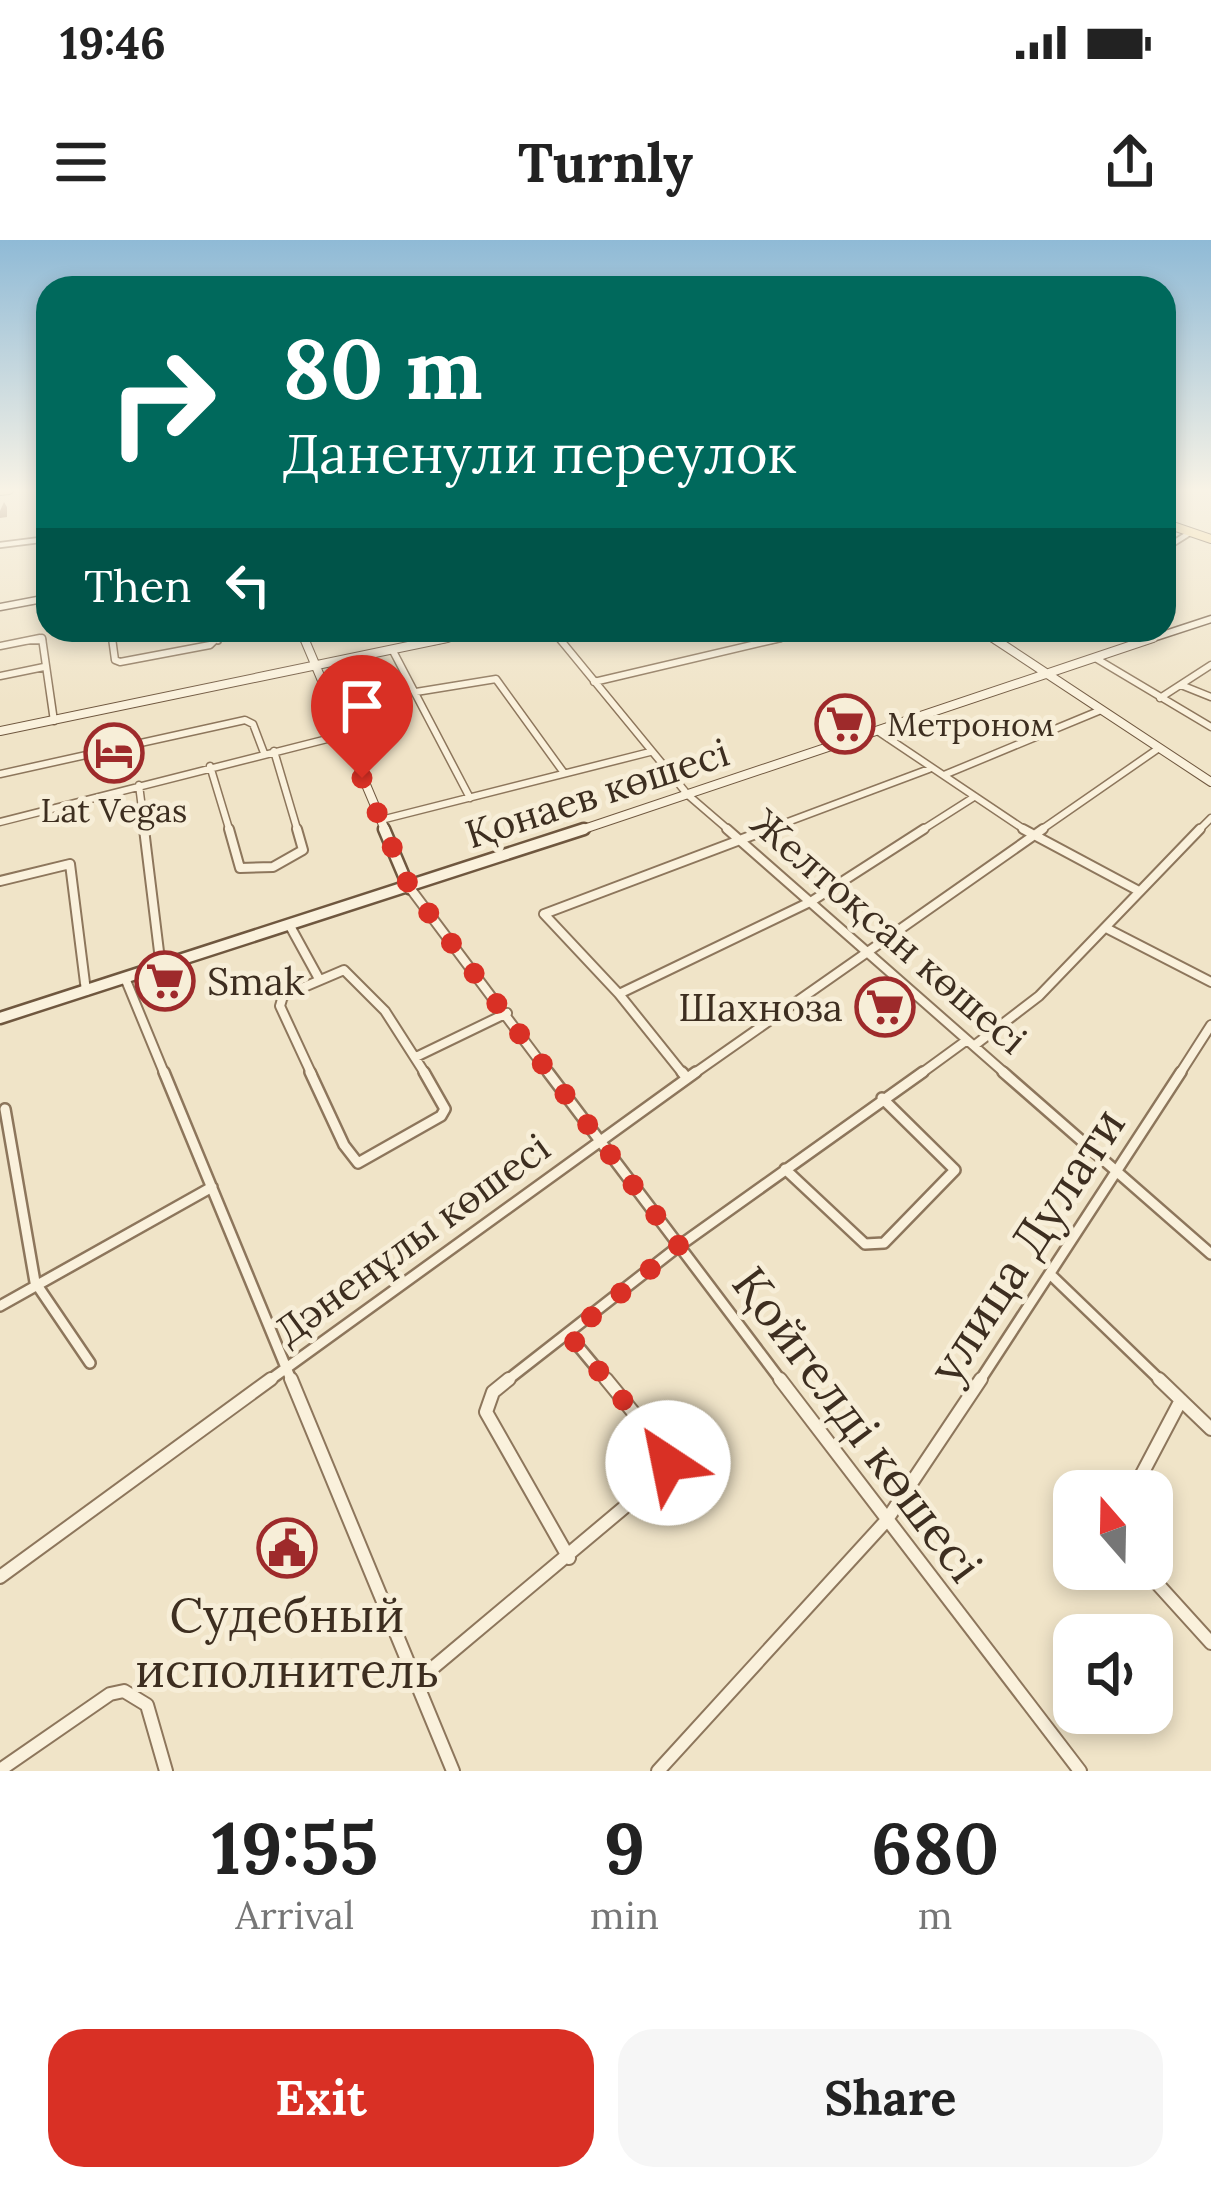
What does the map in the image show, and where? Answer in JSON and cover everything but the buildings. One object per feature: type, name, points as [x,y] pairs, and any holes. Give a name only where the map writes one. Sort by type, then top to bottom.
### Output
[{"type":"street","points":[[0,607],[36,600]]},
{"type":"street","name":"Қонаев көшесі","points":[[1176,631],[1211,619]]},
{"type":"street","points":[[0,646],[36,639]]},
{"type":"street","points":[[42,642],[54,721]]},
{"type":"street","points":[[113,642],[115,660],[120,662],[218,642]]},
{"type":"street","points":[[305,642],[410,888]]},
{"type":"street","points":[[0,731],[434,642]]},
{"type":"street","name":"Желтоқсан көшесі","points":[[562,642],[688,795],[1211,1254]]},
{"type":"street","points":[[594,682],[766,642]]},
{"type":"street","points":[[998,642],[1211,782]]},
{"type":"street","name":"Қонаев көшесі","points":[[0,1018],[410,888],[1144,642]]},
{"type":"street","points":[[393,651],[470,798]]},
{"type":"street","points":[[1097,658],[1211,727]]},
{"type":"street","points":[[1158,699],[1211,664]]},
{"type":"street","points":[[0,676],[44,667]]},
{"type":"street","points":[[416,692],[496,679],[564,773]]},
{"type":"street","points":[[1181,685],[1211,697]]},
{"type":"street","points":[[942,775],[1101,710]]},
{"type":"street","points":[[0,774],[245,720],[253,724],[264,753]]},
{"type":"street","points":[[879,732],[1034,836],[1137,890]]},
{"type":"street","points":[[0,822],[343,735]]},
{"type":"street","name":"Дәненұлы көшесі","points":[[0,1577],[597,1141],[1159,748]]},
{"type":"street","points":[[210,766],[236,862],[249,871],[273,867],[303,850],[274,751]]},
{"type":"street","points":[[380,820],[650,752]]},
{"type":"street","points":[[687,1078],[619,994],[544,914],[929,769]]},
{"type":"street","points":[[139,785],[161,968]]},
{"type":"street","points":[[619,994],[812,902],[974,797]]},
{"type":"street","points":[[569,1558],[486,1412],[493,1392],[679,1246],[883,1098],[1040,996],[1211,818]]},
{"type":"street","points":[[0,881],[70,864],[86,991]]},
{"type":"street","name":"Қойгелді көшесі","points":[[410,888],[1075,1768]]},
{"type":"street","points":[[290,926],[318,977]]},
{"type":"street","points":[[1106,928],[1211,982]]},
{"type":"street","points":[[350,971],[416,1057],[444,1112],[358,1163],[344,1145],[280,1006],[283,996],[318,977],[350,971]]},
{"type":"street","points":[[125,978],[453,1771]]},
{"type":"street","points":[[416,1057],[507,1013]]},
{"type":"street","name":"улица Дулати","points":[[658,1771],[886,1521],[1052,1275],[1211,1025]]},
{"type":"street","points":[[785,1169],[865,1244],[884,1243],[954,1176],[955,1169],[883,1098]]},
{"type":"street","points":[[5,1109],[35,1282],[90,1363]]},
{"type":"street","points":[[0,1175],[14,1171]]},
{"type":"street","points":[[0,1306],[35,1282],[212,1187]]},
{"type":"street","points":[[1052,1275],[1211,1429]]},
{"type":"street","points":[[416,1682],[664,1474],[665,1451],[569,1335]]},
{"type":"street","points":[[1143,1470],[1181,1400]]},
{"type":"street","points":[[1163,1590],[1211,1643]]},
{"type":"street","points":[[0,1770],[110,1694],[124,1691],[147,1705],[166,1771]]},
{"type":"place","name":"Метроном","points":[[845,724]]},
{"type":"place","name":"Lat Vegas","points":[[114,753]]},
{"type":"place","name":"Smak","points":[[165,981]]},
{"type":"place","name":"Шахноза","points":[[885,1007]]},
{"type":"place","name":"Судебный исполнитель","points":[[287,1548]]},
{"type":"route","points":[[362,778],[410,888],[679,1246],[569,1335],[665,1451],[668,1463]]}]
